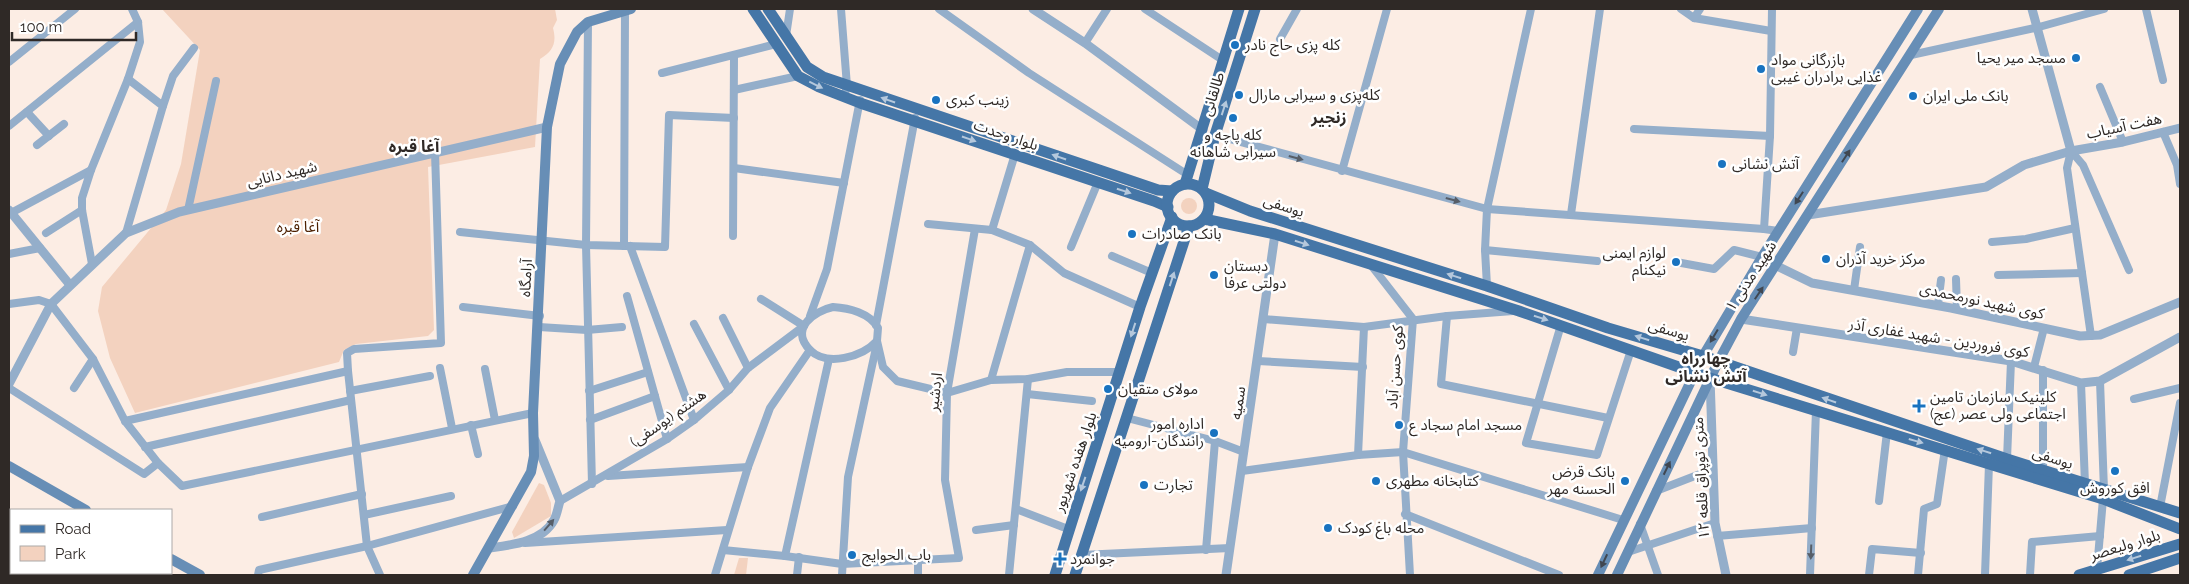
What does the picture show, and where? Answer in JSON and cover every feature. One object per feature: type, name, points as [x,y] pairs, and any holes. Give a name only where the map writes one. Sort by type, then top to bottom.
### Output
[{"type":"main road","name":"بلوار وحدت","points":[[753,9],[806,67],[846,91]]},
{"type":"main road","name":"بلوار وحدت","points":[[768,9],[798,76],[1017,149],[1158,190],[1172,191]]},
{"type":"main road","name":"طالقانی","points":[[1186,180],[1239,9]]},
{"type":"main road","name":"طالقانی","points":[[1204,191],[1215,135],[1255,9]]},
{"type":"main road","name":"شهید مدنی ۱","points":[[1598,575],[1702,356],[1778,231],[1918,9]]},
{"type":"main road","name":"شهید مدنی ۱","points":[[1617,575],[1655,491],[1741,319],[1777,266],[1939,9]]},
{"type":"main road","points":[[588,22],[628,10]]},
{"type":"main road","name":"آرامگاه","points":[[473,575],[490,548],[531,472],[535,439],[533,413],[543,241],[547,126],[560,64],[577,32],[588,22]]},
{"type":"main road","name":"بلوار وحدت","points":[[1017,149],[1098,182],[1154,200],[1170,212]]},
{"type":"main road","points":[[1186,180],[1204,191],[1209,209],[1204,219],[1190,226],[1183,225],[1170,212],[1172,191],[1186,180]]},
{"type":"main road","name":"یوسفی","points":[[1204,191],[1250,211],[1487,286],[1608,328],[1702,356],[1989,464],[2103,495],[2180,513]]},
{"type":"main road","points":[[1247,226],[1250,211]]},
{"type":"main road","name":"بلوار هفده شهریور","points":[[1055,575],[1068,529],[1152,274],[1170,212]]},
{"type":"main road","name":"یوسفی","points":[[1204,219],[1247,226],[1275,234],[1519,311],[1710,378],[1816,410],[1889,426],[2007,459],[2084,484],[2103,495],[2180,529]]},
{"type":"main road","points":[[1075,575],[1190,226]]},
{"type":"main road","points":[[1778,231],[1793,240]]},
{"type":"main road","points":[[1762,257],[1777,266]]},
{"type":"main road","points":[[1604,340],[1608,328]]},
{"type":"main road","points":[[1119,377],[1136,388]]},
{"type":"main road","points":[[9,466],[84,509]]},
{"type":"main road","points":[[1612,544],[1628,552]]},
{"type":"main road","name":"بلوار ولیعصر","points":[[2079,575],[2180,544]]},
{"type":"main road","name":"بلوار ولیعصر","points":[[2129,575],[2151,572],[2180,558]]},
{"type":"main road","points":[[173,562],[200,575]]},
{"type":"street","points":[[9,62],[75,9]]},
{"type":"street","points":[[92,264],[82,210],[82,198],[91,170],[128,79],[140,42],[138,22],[132,9]]},
{"type":"street","points":[[662,73],[734,56],[781,40],[790,9]]},
{"type":"street","points":[[841,9],[846,91]]},
{"type":"street","points":[[939,9],[1186,180]]},
{"type":"street","points":[[1033,9],[1042,12],[1202,130]]},
{"type":"street","points":[[1085,44],[1107,9]]},
{"type":"street","points":[[1145,9],[1224,61]]},
{"type":"street","points":[[1280,39],[1298,9]]},
{"type":"street","points":[[1342,170],[1387,9]]},
{"type":"street","points":[[1487,286],[1485,250],[1487,209],[1531,9]]},
{"type":"street","points":[[1571,214],[1600,9]]},
{"type":"street","points":[[1681,9],[1694,18],[1771,31]]},
{"type":"street","points":[[1694,18],[1700,9]]},
{"type":"street","points":[[1764,229],[1770,136],[1772,9]]},
{"type":"street","name":"هفت آسیاب","points":[[2032,9],[2071,151],[2123,142],[2180,128]]},
{"type":"street","points":[[1911,55],[2038,28],[2104,9]]},
{"type":"street","points":[[2146,9],[2163,80]]},
{"type":"street","points":[[628,10],[627,246],[694,420]]},
{"type":"street","points":[[9,126],[138,22]]},
{"type":"street","points":[[588,22],[586,245],[592,484]]},
{"type":"street","points":[[126,233],[173,76],[194,48]]},
{"type":"street","points":[[733,236],[734,56]]},
{"type":"street","points":[[734,90],[798,76]]},
{"type":"street","points":[[128,79],[163,106]]},
{"type":"street","points":[[188,210],[216,81]]},
{"type":"street","points":[[2100,87],[2123,142]]},
{"type":"street","points":[[861,97],[825,277],[810,316],[804,326],[804,337],[810,350],[829,359],[854,355],[872,346],[877,341]]},
{"type":"street","points":[[27,112],[49,136]]},
{"type":"street","points":[[460,232],[586,245],[665,247],[669,115],[734,118]]},
{"type":"street","points":[[842,575],[848,477],[879,334],[876,325],[917,115]]},
{"type":"street","points":[[38,145],[64,124]]},
{"type":"street","name":"شهید دانایی","points":[[9,386],[50,304],[126,233],[188,210],[547,126]]},
{"type":"street","points":[[1634,129],[1770,136]]},
{"type":"street","points":[[2163,132],[2177,165],[2180,184]]},
{"type":"street","points":[[1215,135],[1487,209],[1778,231]]},
{"type":"street","points":[[992,230],[1017,149]]},
{"type":"street","points":[[1808,215],[1986,187],[2024,165],[2071,151]]},
{"type":"street","points":[[2071,151],[2067,168],[2091,336]]},
{"type":"street","points":[[2071,151],[2083,165],[2129,270]]},
{"type":"street","points":[[380,575],[367,546],[347,353],[354,349],[441,343],[435,152]]},
{"type":"street","points":[[734,168],[844,183]]},
{"type":"street","points":[[70,285],[10,211],[91,170]]},
{"type":"street","points":[[1071,247],[1098,182]]},
{"type":"street","points":[[46,234],[82,210]]},
{"type":"street","points":[[928,224],[992,230],[1030,245],[1064,273],[1140,307]]},
{"type":"street","points":[[1992,242],[2026,239],[2075,228]]},
{"type":"street","name":"اردشیر","points":[[918,560],[959,558],[944,480],[947,393],[975,229]]},
{"type":"street","name":"سمیه","points":[[1226,575],[1275,234]]},
{"type":"street","points":[[991,380],[1030,245]]},
{"type":"street","points":[[1854,290],[1860,247]]},
{"type":"street","points":[[9,254],[40,248]]},
{"type":"street","points":[[1485,250],[1596,261]]},
{"type":"street","points":[[1676,262],[1714,270],[1734,250],[1762,257]]},
{"type":"street","points":[[1112,256],[1152,274]]},
{"type":"street","name":"کوی حسن آباد","points":[[1371,265],[1413,319],[1403,452],[1405,514],[1410,575]]},
{"type":"street","name":"کوی شهید نورمحمدی","points":[[1777,266],[1812,283],[1938,305],[2091,336],[2100,335],[2180,302]]},
{"type":"street","points":[[1998,275],[2082,273]]},
{"type":"street","points":[[1956,279],[1957,309]]},
{"type":"street","points":[[1938,305],[1941,280]]},
{"type":"street","points":[[626,296],[667,439]]},
{"type":"street","points":[[761,299],[804,326]]},
{"type":"street","points":[[9,304],[39,300],[50,304],[93,358],[125,421],[158,463],[182,486],[452,428],[533,413]]},
{"type":"street","points":[[463,307],[587,330],[622,327]]},
{"type":"street","points":[[810,316],[820,310],[844,308],[858,312],[876,325]]},
{"type":"street","points":[[1264,319],[1364,327],[1413,319],[1519,311]]},
{"type":"street","points":[[1446,316],[1441,384],[1608,418]]},
{"type":"street","points":[[723,318],[748,368]]},
{"type":"street","name":"کوی فروردین - شهید غفاری آذر","points":[[1741,319],[2011,361],[2081,383],[2100,381],[2180,337]]},
{"type":"street","points":[[694,324],[729,390]]},
{"type":"street","points":[[1561,325],[1536,403],[1526,443],[1597,455],[1631,350]]},
{"type":"street","name":"هشتم (یوسفی)","points":[[560,501],[606,476],[667,439],[694,420],[729,390],[748,368],[804,326]]},
{"type":"street","points":[[1358,455],[1364,327]]},
{"type":"street","points":[[1793,352],[1797,328]]},
{"type":"street","points":[[2043,471],[2038,368],[2044,328]]},
{"type":"street","points":[[877,341],[883,367],[897,381],[947,393],[991,380],[1028,379],[1067,372],[1119,377]]},
{"type":"street","points":[[715,575],[727,530],[770,408],[810,350]]},
{"type":"street","points":[[74,388],[93,358]]},
{"type":"street","points":[[785,556],[829,359]]},
{"type":"street","points":[[1258,360],[1363,368]]},
{"type":"street","points":[[2007,459],[2011,361]]},
{"type":"street","points":[[440,368],[452,428]]},
{"type":"street","points":[[485,369],[496,420]]},
{"type":"street","points":[[125,421],[348,371]]},
{"type":"street","points":[[589,391],[648,372]]},
{"type":"street","points":[[350,391],[430,376]]},
{"type":"street","name":"۱۲ متری توپراق قلعه","points":[[1710,378],[1712,469],[1717,536],[1726,575]]},
{"type":"street","points":[[1009,575],[1028,379]]},
{"type":"street","points":[[2097,569],[2103,495],[2100,381]]},
{"type":"street","points":[[2081,383],[2084,484]]},
{"type":"street","points":[[9,386],[144,474],[158,463]]},
{"type":"street","points":[[2134,399],[2180,388]]},
{"type":"street","points":[[1027,394],[1092,401]]},
{"type":"street","points":[[590,420],[655,396]]},
{"type":"street","points":[[145,447],[351,400]]},
{"type":"street","points":[[2160,507],[2180,403]]},
{"type":"street","points":[[1810,575],[1816,410]]},
{"type":"street","points":[[1127,418],[1215,441],[1244,452]]},
{"type":"street","points":[[471,425],[478,454]]},
{"type":"street","points":[[1879,501],[1889,426]]},
{"type":"street","points":[[523,543],[544,531],[554,521],[560,501],[535,439]]},
{"type":"street","points":[[1206,550],[1215,441]]},
{"type":"street","points":[[1918,575],[1924,509],[1937,504],[1945,449]]},
{"type":"street","points":[[1242,471],[1358,455],[1403,452],[1623,520]]},
{"type":"street","points":[[1985,575],[1989,464]]},
{"type":"street","points":[[606,476],[748,467]]},
{"type":"street","points":[[1655,491],[1712,469]]},
{"type":"street","points":[[262,518],[362,494]]},
{"type":"street","points":[[364,515],[451,496]]},
{"type":"street","points":[[259,572],[367,546],[513,506]]},
{"type":"street","points":[[1016,509],[1068,529]]},
{"type":"street","points":[[1405,514],[1559,575]]},
{"type":"street","points":[[1628,552],[1716,523]]},
{"type":"street","points":[[1640,524],[1658,575]]},
{"type":"street","points":[[976,530],[1014,525]]},
{"type":"street","points":[[1717,536],[1812,528]]},
{"type":"street","points":[[490,548],[523,543],[727,530]]},
{"type":"street","points":[[2030,575],[2032,542],[2100,536]]},
{"type":"street","points":[[1081,555],[1230,548]]},
{"type":"street","points":[[723,550],[842,564],[918,560],[918,575]]},
{"type":"street","points":[[1869,575],[1872,550],[1920,553]]},
{"type":"street","points":[[797,575],[798,558]]},
{"type":"green space","name":"آغا قبره","points":[[162,9],[555,9],[557,20],[553,28],[553,46],[540,59],[535,147],[428,167],[434,330],[428,336],[356,344],[344,350],[339,362],[135,413],[110,358],[98,311],[102,287],[166,210],[181,164],[200,50]]},
{"type":"green space","points":[[1189,198],[1195,200],[1197,206],[1195,212],[1189,214],[1183,212],[1181,206],[1183,200]]},
{"type":"green space","points":[[539,483],[544,485],[551,503],[551,516],[514,538],[512,532]]},
{"type":"green space","points":[[739,558],[748,558],[746,575],[734,575]]},
{"type":"place","name":"کله پزى حاج نادر","points":[[1235,45]]},
{"type":"place","name":"مسجد میر یحیا","points":[[2076,58]]},
{"type":"place","name":"بازرگانی مواد غذایی برادران غیبی","points":[[1761,69]]},
{"type":"place","name":"کله‌پزی و سیرابی مارال","points":[[1239,95]]},
{"type":"place","name":"بانک ملی ایران","points":[[1913,96]]},
{"type":"place","name":"زینب کبری","points":[[936,100]]},
{"type":"place","name":"کله پاچه و سیرابی شاهانه","points":[[1233,118]]},
{"type":"place","name":"آتش نشانی","points":[[1722,164]]},
{"type":"place","name":"بانک صادرات","points":[[1132,234]]},
{"type":"place","name":"مرکز خرید آذران","points":[[1826,259]]},
{"type":"place","name":"لوازم ایمنی نیکنام","points":[[1676,262]]},
{"type":"place","name":"دبستان دولتی عرفا","points":[[1214,275]]},
{"type":"place","name":"مولای متقیان","points":[[1108,389]]},
{"type":"place","name":"کلینیک سازمان تامین اجتماعی ولی عصر (عج)","points":[[1919,406]]},
{"type":"place","name":"مسجد امام سجاد ع","points":[[1399,425]]},
{"type":"place","name":"اداره امور رانندگان-ارومیه","points":[[1214,433]]},
{"type":"place","name":"افق کوروش","points":[[2115,471]]},
{"type":"place","name":"کتابخانه مطهری","points":[[1376,481]]},
{"type":"place","name":"بانک قرض الحسنه مهر","points":[[1625,481]]},
{"type":"place","name":"تجارت","points":[[1144,485]]},
{"type":"place","name":"محله باغ کودک","points":[[1328,528]]},
{"type":"place","name":"باب الحوایج","points":[[852,555]]},
{"type":"place","name":"جوانمرد","points":[[1060,559]]},
{"type":"district","name":"زنجیر","points":[[1329,117]]},
{"type":"district","name":"آغا قبره","points":[[414,146]]},
{"type":"district","name":"چهارراه آتش نشانی","points":[[1706,367]]}]
